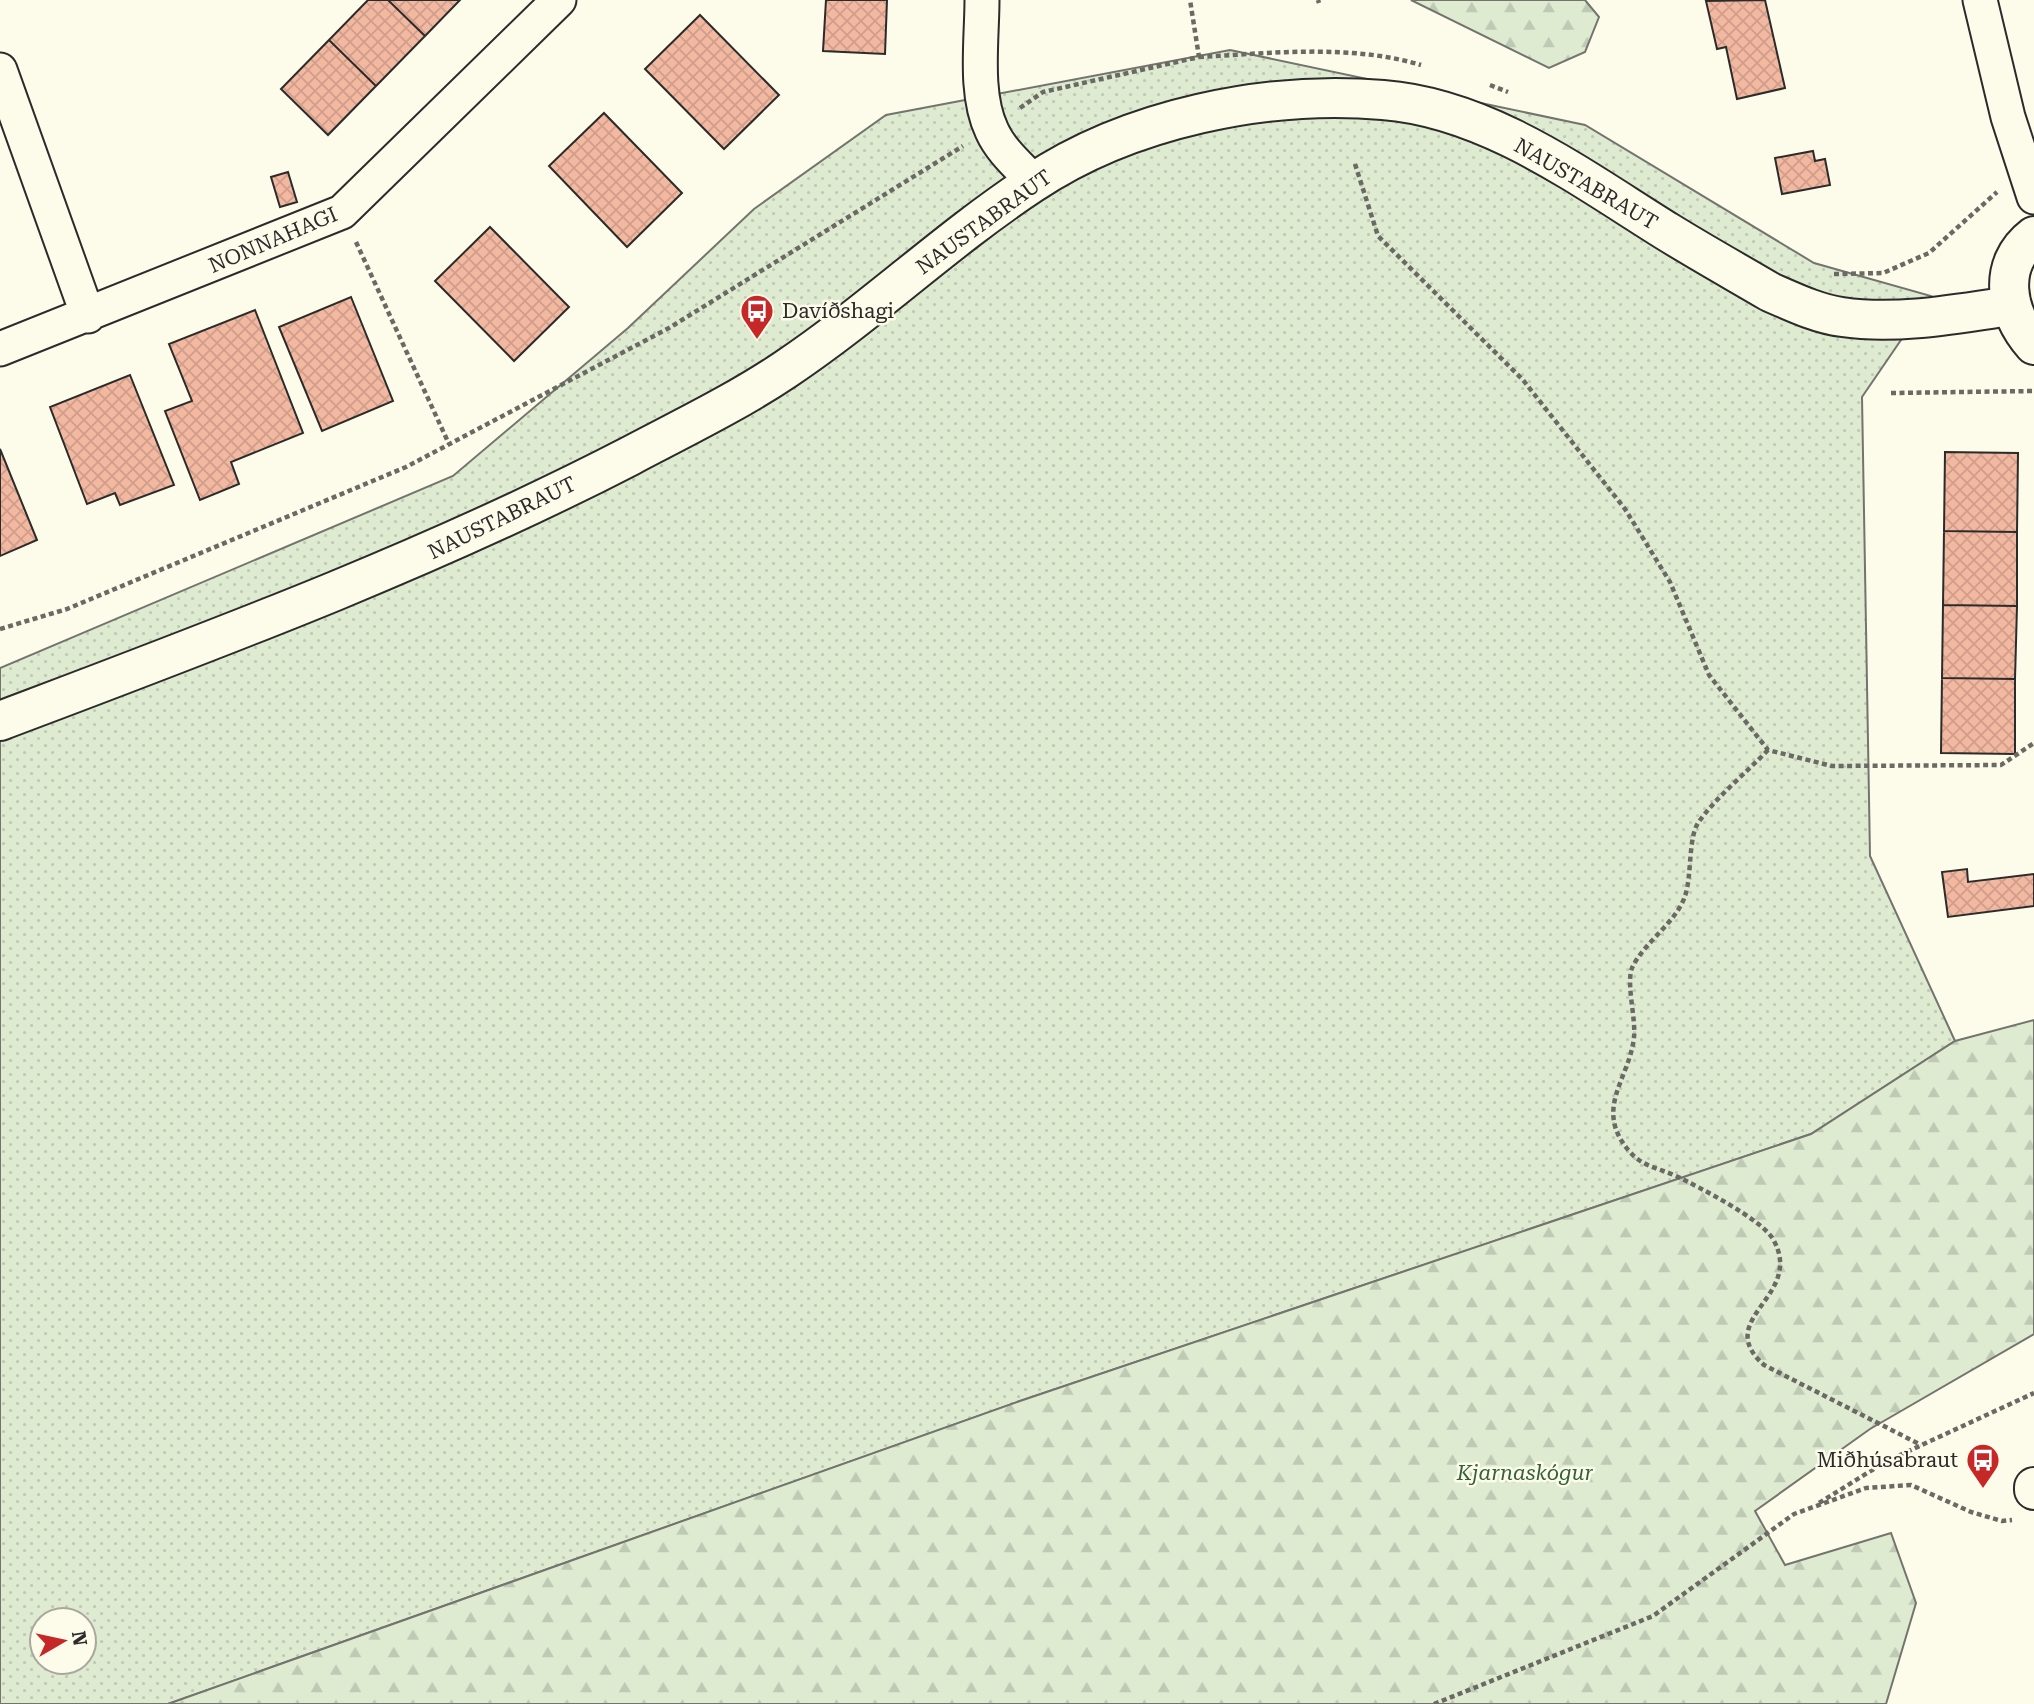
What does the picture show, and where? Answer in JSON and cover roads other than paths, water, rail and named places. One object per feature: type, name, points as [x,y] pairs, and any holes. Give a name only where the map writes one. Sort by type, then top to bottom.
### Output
[{"type":"street","name":"NONNAHAGI","points":[[0,349],[342,212],[559,0]]},
{"type":"street","points":[[982,0],[982,90],[991,129],[1002,148],[1034,182]]},
{"type":"street","points":[[1980,0],[2030,186]]},
{"type":"street","points":[[0,70],[88,316]]},
{"type":"street","name":"NAUSTABRAUT","points":[[0,721],[339,592],[441,548],[648,446],[788,368],[1034,182],[1122,139],[1195,114],[1256,104],[1316,99],[1382,100],[1423,106],[1537,152],[1759,286],[1802,305],[1841,317],[1881,319],[2010,306]]},
{"type":"street","points":[[2034,236],[2018,253],[2008,288],[2010,306],[2019,327],[2034,345]]},
{"type":"place","name":"Davíðshagi","points":[[757,341]]},
{"type":"place","name":"Miðhúsabraut","points":[[1983,1490]]},
{"type":"park label","name":"Kjarnaskógur","points":[[1525,1473]]}]
